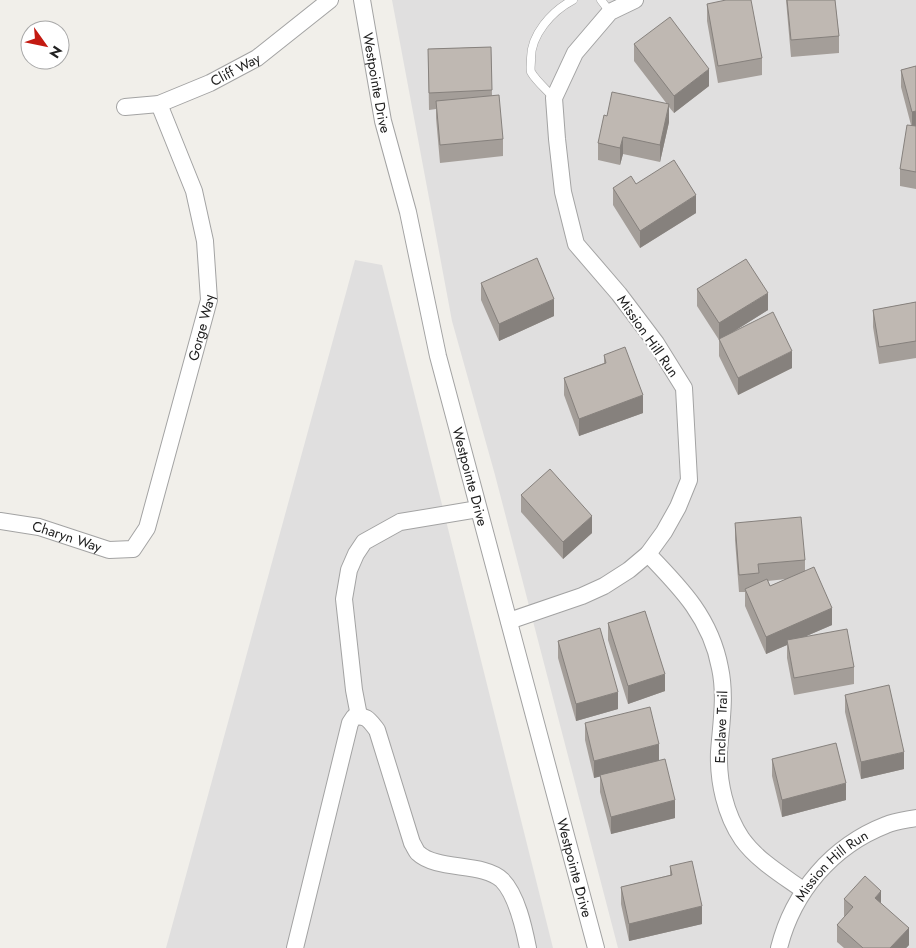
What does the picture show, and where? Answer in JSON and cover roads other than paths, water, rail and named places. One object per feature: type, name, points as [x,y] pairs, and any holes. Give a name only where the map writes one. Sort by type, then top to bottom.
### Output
[{"type":"street","name":"Cliff Way","points":[[125,107],[160,104],[210,83],[257,58],[330,0]]},
{"type":"street","name":"Westpointe Drive","points":[[362,0],[383,121],[408,212],[438,356],[596,948]]},
{"type":"street","points":[[554,98],[575,53],[606,6],[635,0]]},
{"type":"street","name":"Mission Hill Run","points":[[509,622],[569,602],[604,586],[629,570],[648,554],[664,532],[678,507],[689,480],[684,388],[656,343],[620,294],[576,244],[563,192],[554,98]]},
{"type":"street","name":"Gorge Way","points":[[133,549],[146,528],[209,300],[205,241],[194,191],[160,104]]},
{"type":"street","points":[[359,716],[354,690],[344,599],[350,570],[356,554],[364,542],[400,522],[478,509]]},
{"type":"street","name":"Charyn Way","points":[[0,521],[39,527],[109,550],[133,549]]},
{"type":"street","name":"Enclave Trail","points":[[648,554],[691,601],[704,621],[713,643],[720,668],[724,695],[719,753],[720,776],[724,799],[732,820],[743,840],[760,857],[803,890]]},
{"type":"street","points":[[295,948],[350,723],[354,717],[359,716],[368,718],[377,730],[412,843],[418,853],[438,862],[488,873],[501,879],[511,892],[528,948]]},
{"type":"street","name":"Mission Hill Run","points":[[779,948],[783,933],[803,890],[827,863],[856,840],[887,825],[916,818]]},
{"type":"lane","points":[[554,98],[531,71],[530,52],[539,31],[562,6],[573,0]]}]
